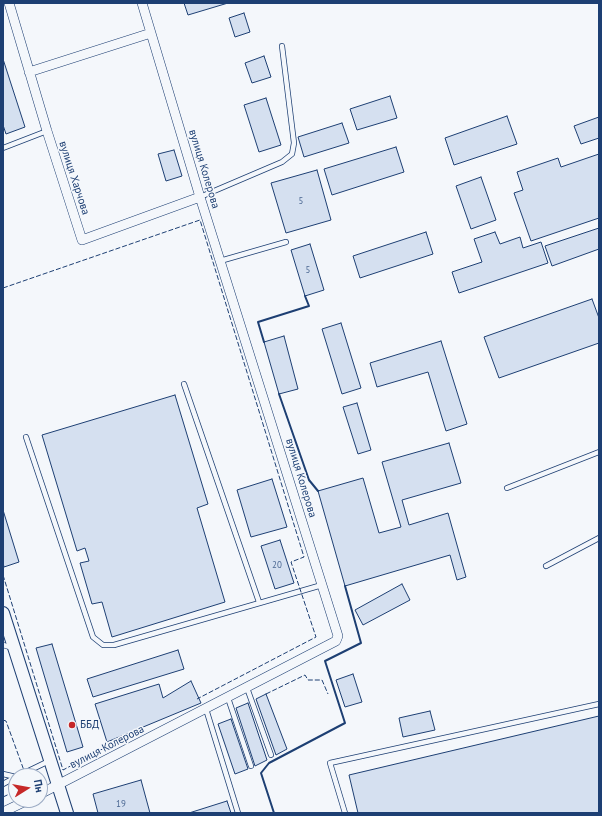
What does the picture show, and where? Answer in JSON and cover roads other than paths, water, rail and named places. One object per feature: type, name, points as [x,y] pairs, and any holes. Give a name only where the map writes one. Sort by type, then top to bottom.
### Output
[{"type":"street","name":"вулиця Харчова","points":[[9,3],[47,131],[82,240],[200,197]]},
{"type":"street","name":"вулиця Колерова","points":[[48,790],[336,641],[338,636],[220,262],[142,3]]},
{"type":"street","points":[[29,72],[151,33]]},
{"type":"street","points":[[3,613],[9,646],[51,760],[67,813]]},
{"type":"lane","points":[[200,197],[282,162],[292,154],[294,143],[282,46]]},
{"type":"lane","points":[[3,148],[47,131]]},
{"type":"lane","points":[[220,262],[286,242]]},
{"type":"lane","points":[[184,384],[258,602]]},
{"type":"lane","points":[[26,437],[93,637],[103,645],[114,645],[258,602],[322,585]]},
{"type":"lane","points":[[507,488],[599,452]]},
{"type":"lane","points":[[546,566],[599,538]]},
{"type":"lane","points":[[247,688],[271,755]]},
{"type":"lane","points":[[228,698],[251,766]]},
{"type":"lane","points":[[345,813],[330,763],[599,704]]},
{"type":"lane","points":[[206,709],[238,813]]},
{"type":"lane","points":[[35,768],[51,760]]},
{"type":"place","name":"ББД","points":[[72,725]]}]
